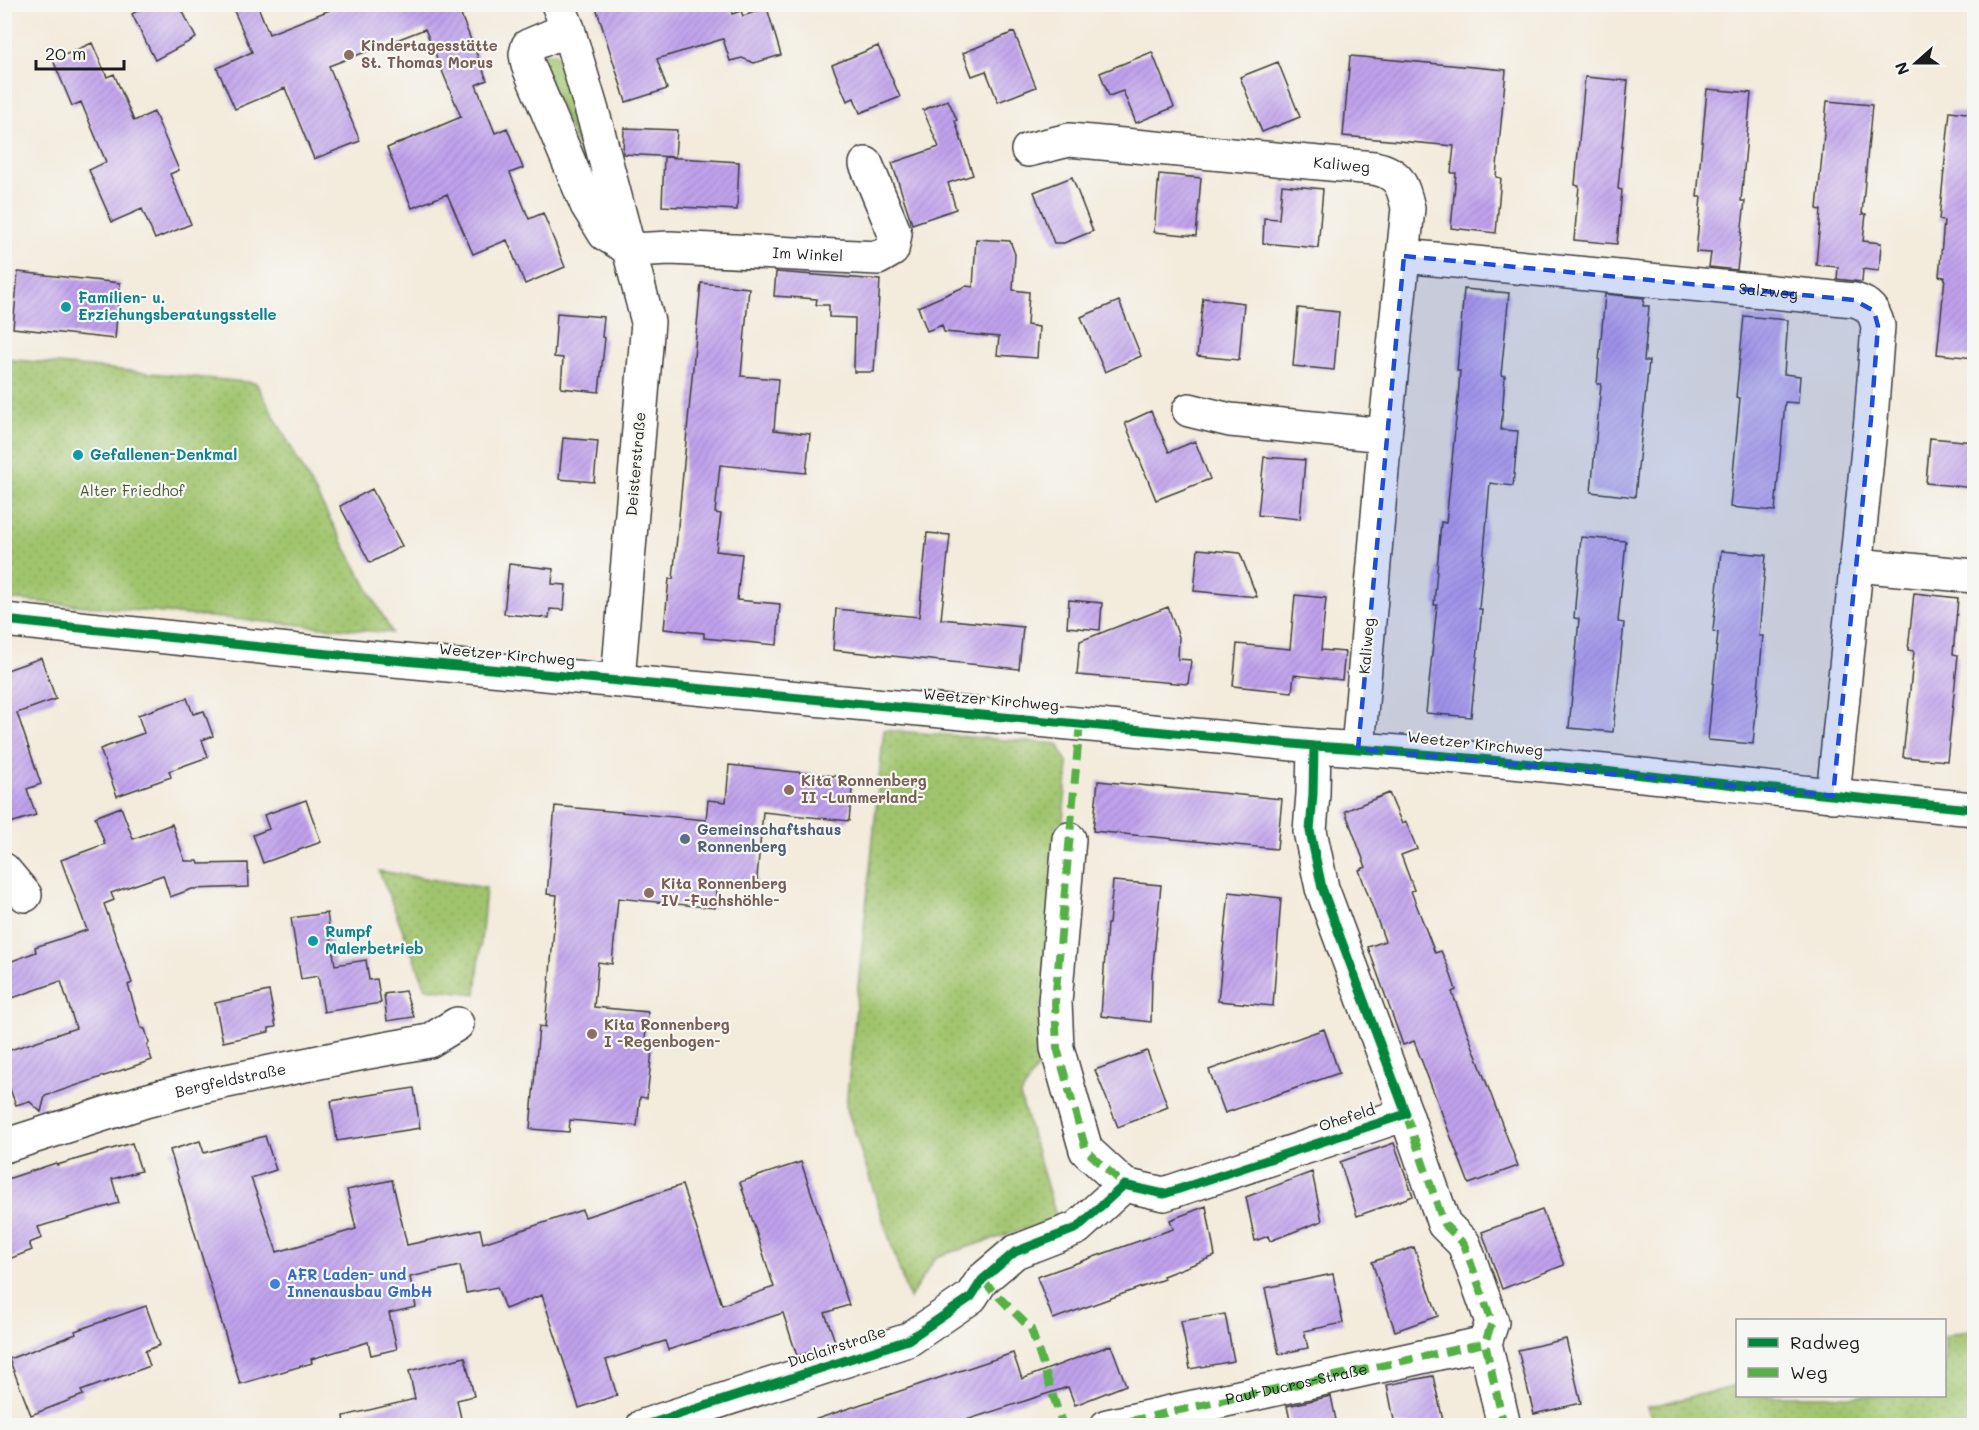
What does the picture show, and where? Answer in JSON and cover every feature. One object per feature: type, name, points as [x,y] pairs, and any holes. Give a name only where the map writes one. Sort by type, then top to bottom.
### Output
[{"type":"street","name":"Deisterstraße","points":[[618,680],[648,322],[631,250],[563,17],[528,46],[526,54],[528,65],[587,205],[605,234],[631,250]]},
{"type":"street","name":"Kaliweg","points":[[1028,150],[1069,140],[1387,171],[1403,187],[1408,208],[1385,435],[1358,749]]},
{"type":"street","name":"Im Winkel","points":[[631,250],[670,248],[878,258],[892,250],[895,234],[866,164]]},
{"type":"street","name":"Salzweg","points":[[1404,256],[1854,300],[1864,303],[1874,311],[1878,326],[1833,796]]},
{"type":"street","points":[[1189,410],[1230,420],[1385,435]]},
{"type":"street","points":[[1856,565],[1974,576]]},
{"type":"street","name":"Weetzer Kirchweg","points":[[4,620],[308,652],[1314,746],[1403,751],[1974,809]]},
{"type":"street","points":[[1314,746],[1310,831],[1322,888],[1406,1114],[1444,1224],[1464,1244],[1492,1322],[1485,1343],[1504,1425]]},
{"type":"street","name":"Ohefeld","points":[[1069,839],[1055,1002],[1057,1048],[1086,1150],[1124,1185],[1164,1194],[1406,1114]]},
{"type":"street","points":[[4,870],[25,895]]},
{"type":"street","name":"Bergfeldstraße","points":[[4,1146],[145,1101],[198,1087],[429,1041],[457,1024]]},
{"type":"street","name":"Duclairstraße","points":[[643,1425],[908,1340],[971,1298],[982,1280],[1015,1252],[1077,1228],[1124,1185]]},
{"type":"street","name":"Paul-Ducros-Straße","points":[[1107,1425],[1485,1343]]},
{"type":"highlighted area","points":[[1404,256],[1854,300],[1874,311],[1878,326],[1871,419],[1833,796],[1358,749]]},
{"type":"green space","points":[[547,53],[555,53],[560,60],[596,184],[594,188],[540,57]]},
{"type":"green space","name":"Alter Friedhof","points":[[5,359],[256,383],[392,633],[5,599]]},
{"type":"green space","points":[[884,730],[1058,744],[1068,765],[1041,1061],[1020,1096],[1057,1219],[936,1257],[909,1299],[846,1106]]},
{"type":"green space","points":[[379,871],[486,888],[476,994],[426,988]]},
{"type":"green space","points":[[1974,1329],[1974,1425],[1654,1425],[1647,1407],[1736,1386],[1736,1397],[1946,1397],[1946,1336]]},
{"type":"building","points":[[149,4],[179,4],[196,38],[155,60],[132,14]]},
{"type":"building","points":[[231,4],[257,4],[269,34],[345,4],[483,4],[484,6],[461,15],[487,80],[476,85],[495,133],[507,128],[523,168],[510,173],[529,219],[543,213],[565,267],[525,284],[507,240],[473,254],[447,194],[412,208],[387,148],[461,117],[425,29],[329,66],[360,141],[314,159],[285,88],[235,109],[217,68],[252,52]]},
{"type":"building","points":[[595,4],[730,4],[732,14],[741,11],[743,16],[767,8],[781,55],[754,63],[742,58],[730,61],[723,39],[657,59],[667,89],[626,102]]},
{"type":"building","points":[[1014,32],[1036,87],[998,102],[986,71],[972,76],[963,53]]},
{"type":"building","points":[[92,43],[107,77],[114,74],[134,121],[154,112],[179,170],[170,174],[191,224],[155,239],[142,209],[112,222],[89,170],[106,162],[81,102],[72,106],[53,60]]},
{"type":"building","points":[[878,46],[900,97],[860,113],[854,98],[847,101],[832,65]]},
{"type":"building","points":[[1152,52],[1174,107],[1136,123],[1123,91],[1109,96],[1100,73]]},
{"type":"building","points":[[1350,56],[1506,70],[1496,177],[1501,178],[1496,233],[1451,228],[1456,173],[1451,173],[1454,146],[1343,136]]},
{"type":"building","points":[[1278,62],[1300,117],[1262,132],[1240,77]]},
{"type":"building","points":[[1585,77],[1628,81],[1618,189],[1622,190],[1617,244],[1574,240],[1579,186],[1575,185]]},
{"type":"building","points":[[1707,89],[1751,93],[1741,201],[1745,201],[1737,270],[1709,267],[1711,253],[1696,252],[1701,197],[1697,197]]},
{"type":"building","points":[[948,100],[957,120],[955,121],[973,175],[948,183],[956,209],[912,224],[892,163],[939,147],[923,110]]},
{"type":"building","points":[[1827,101],[1872,105],[1862,214],[1866,214],[1863,241],[1881,243],[1879,271],[1863,269],[1862,282],[1837,279],[1838,267],[1816,265],[1821,210],[1817,209]]},
{"type":"building","points":[[1950,111],[1974,114],[1974,358],[1937,354],[1945,277],[1939,276],[1944,221],[1939,220]]},
{"type":"building","points":[[624,128],[677,130],[675,157],[623,154]]},
{"type":"building","points":[[664,157],[739,162],[737,210],[662,206]]},
{"type":"building","points":[[1159,174],[1201,178],[1196,236],[1154,232]]},
{"type":"building","points":[[1072,177],[1093,231],[1064,243],[1054,243],[1034,192]]},
{"type":"building","points":[[1282,185],[1323,189],[1318,248],[1263,243],[1264,218],[1279,219]]},
{"type":"building","points":[[976,239],[1010,241],[1015,254],[1013,290],[1029,292],[1027,325],[1039,327],[1037,358],[997,355],[999,337],[944,332],[942,325],[927,331],[918,307],[966,286],[973,287]]},
{"type":"building","name":"Familien- u. Erziehungsberatungsstelle","points":[[18,272],[120,283],[115,339],[13,328]]},
{"type":"building","points":[[776,272],[880,280],[874,372],[854,372],[855,318],[829,317],[829,305],[816,305],[817,299],[774,296]]},
{"type":"building","points":[[701,283],[749,288],[741,376],[778,379],[774,430],[810,434],[806,473],[720,465],[715,513],[721,514],[716,551],[742,554],[737,600],[780,604],[777,645],[704,638],[704,633],[664,629],[669,579],[673,579]]},
{"type":"building","points":[[1464,289],[1509,293],[1501,375],[1505,376],[1501,430],[1518,431],[1513,486],[1490,483],[1479,609],[1482,609],[1471,717],[1426,713],[1437,605],[1434,605],[1441,522],[1446,523],[1458,398],[1460,371],[1457,371]]},
{"type":"building","points":[[1605,294],[1644,298],[1643,306],[1649,306],[1644,361],[1649,361],[1635,497],[1591,492],[1601,384],[1597,384]]},
{"type":"building","points":[[1203,298],[1244,303],[1239,360],[1197,356]]},
{"type":"building","points":[[1119,301],[1141,356],[1105,372],[1081,317]]},
{"type":"building","points":[[1298,308],[1339,312],[1334,370],[1293,366]]},
{"type":"building","points":[[557,313],[604,317],[602,337],[605,338],[599,392],[561,388],[563,358],[554,357]]},
{"type":"building","points":[[1744,316],[1788,320],[1784,374],[1800,376],[1798,403],[1785,402],[1775,511],[1730,507],[1740,398],[1736,397]]},
{"type":"building","points":[[1151,411],[1169,452],[1195,441],[1210,479],[1156,500],[1125,423]]},
{"type":"building","points":[[563,438],[598,441],[594,482],[559,479]]},
{"type":"building","points":[[1930,438],[1974,442],[1974,488],[1926,483]]},
{"type":"building","points":[[1264,457],[1305,460],[1300,519],[1258,515]]},
{"type":"building","points":[[372,489],[402,546],[370,563],[340,506]]},
{"type":"building","points":[[927,533],[950,535],[941,619],[1023,627],[1019,669],[833,650],[836,609],[919,617]]},
{"type":"building","points":[[1581,537],[1626,541],[1618,622],[1624,623],[1613,732],[1569,728],[1579,619],[1574,618]]},
{"type":"building","points":[[1198,549],[1240,553],[1257,597],[1194,591]]},
{"type":"building","points":[[1721,551],[1766,555],[1759,636],[1763,636],[1753,744],[1708,740],[1718,632],[1713,631]]},
{"type":"building","points":[[509,564],[553,569],[552,584],[566,585],[564,610],[550,609],[549,618],[504,614]]},
{"type":"building","points":[[1914,593],[1958,598],[1953,654],[1958,655],[1947,761],[1903,757],[1914,651],[1908,650]]},
{"type":"building","points":[[1295,595],[1326,598],[1321,650],[1345,652],[1342,680],[1294,675],[1292,692],[1233,686],[1237,644],[1290,649]]},
{"type":"building","points":[[1069,600],[1102,603],[1100,630],[1067,627]]},
{"type":"building","points":[[1168,607],[1179,637],[1178,659],[1191,660],[1188,684],[1077,675],[1080,641]]},
{"type":"building","points":[[41,658],[56,699],[17,713],[41,784],[27,789],[36,815],[4,825],[4,671]]},
{"type":"building","points":[[187,698],[193,714],[204,711],[213,736],[202,740],[208,757],[169,771],[171,777],[117,796],[100,749],[144,733],[138,715]]},
{"type":"building","points":[[729,765],[853,778],[849,821],[763,812],[756,888],[717,884],[715,908],[618,898],[612,964],[598,962],[594,1007],[648,1012],[645,1040],[653,1041],[647,1098],[640,1097],[637,1126],[570,1120],[569,1132],[530,1129],[539,1026],[545,1027],[557,895],[547,894],[555,806],[706,820],[708,800],[726,802]]},
{"type":"building","points":[[1098,781],[1282,799],[1277,849],[1093,831]]},
{"type":"building","points":[[1389,793],[1402,824],[1406,822],[1417,849],[1401,855],[1414,890],[1411,891],[1435,953],[1441,951],[1449,969],[1456,990],[1452,992],[1518,1166],[1469,1184],[1414,1041],[1403,1045],[1368,947],[1385,941],[1359,870],[1366,867],[1345,811]]},
{"type":"building","points":[[306,800],[321,842],[263,863],[253,835],[269,829],[264,815]]},
{"type":"building","points":[[121,807],[133,839],[172,824],[185,861],[198,861],[199,864],[248,863],[249,887],[192,889],[170,897],[163,875],[111,893],[114,900],[104,904],[132,983],[128,985],[141,1028],[145,1029],[152,1060],[45,1096],[41,1112],[29,1101],[16,1105],[4,1073],[4,1052],[76,1028],[61,981],[4,1001],[4,964],[36,952],[35,947],[87,930],[61,860],[105,844],[95,817]]},
{"type":"building","points":[[1113,881],[1161,885],[1152,975],[1151,1022],[1101,1016],[1107,924],[1109,924]]},
{"type":"building","points":[[1229,892],[1281,898],[1273,1006],[1218,1001]]},
{"type":"building","points":[[327,913],[335,965],[366,960],[369,980],[377,979],[381,1003],[324,1012],[318,976],[301,979],[291,918]]},
{"type":"building","points":[[269,991],[276,1027],[269,1028],[269,1032],[223,1042],[215,1003]]},
{"type":"building","points":[[405,991],[414,1017],[387,1021],[384,994]]},
{"type":"building","points":[[1324,1029],[1339,1073],[1225,1113],[1209,1070]]},
{"type":"building","points":[[1147,1051],[1168,1107],[1118,1127],[1095,1070]]},
{"type":"building","points":[[414,1088],[420,1128],[337,1141],[331,1101]]},
{"type":"building","points":[[265,1136],[276,1170],[251,1178],[277,1252],[356,1229],[347,1190],[392,1180],[407,1245],[480,1229],[483,1243],[582,1210],[585,1217],[682,1185],[722,1305],[774,1287],[740,1182],[801,1162],[849,1305],[825,1313],[836,1344],[797,1356],[783,1313],[668,1350],[665,1341],[606,1360],[617,1395],[579,1408],[542,1295],[505,1309],[497,1287],[466,1293],[460,1266],[410,1277],[416,1307],[389,1313],[397,1349],[371,1355],[368,1342],[311,1359],[312,1363],[240,1384],[170,1150],[200,1141],[204,1153]]},
{"type":"building","points":[[132,1143],[141,1171],[112,1179],[119,1203],[38,1227],[42,1238],[29,1243],[32,1250],[4,1261],[4,1180],[56,1163],[57,1165]]},
{"type":"building","points":[[1394,1143],[1413,1196],[1357,1216],[1340,1162]]},
{"type":"building","points":[[1312,1172],[1322,1221],[1270,1241],[1268,1236],[1255,1241],[1246,1197]]},
{"type":"building","points":[[1206,1206],[1215,1256],[1163,1276],[1164,1279],[1053,1319],[1037,1277],[1173,1229],[1170,1220]]},
{"type":"building","points":[[1542,1210],[1564,1265],[1502,1289],[1482,1232]]},
{"type":"building","points":[[1414,1247],[1438,1316],[1395,1331],[1372,1262]]},
{"type":"building","points":[[1333,1274],[1343,1323],[1304,1331],[1308,1348],[1279,1354],[1265,1288]]},
{"type":"building","points":[[146,1306],[160,1345],[145,1351],[150,1366],[81,1391],[83,1395],[31,1415],[9,1359],[76,1334],[75,1331]]},
{"type":"building","points":[[1225,1314],[1234,1361],[1190,1369],[1181,1321]]},
{"type":"building","points":[[1566,1339],[1581,1403],[1534,1414],[1518,1350]]},
{"type":"building","points":[[1111,1345],[1126,1385],[1075,1405],[1068,1387],[951,1425],[812,1425],[811,1421],[1013,1353],[1022,1379]]},
{"type":"building","points":[[465,1357],[474,1396],[457,1400],[462,1423],[345,1425],[344,1416],[415,1399],[409,1371]]},
{"type":"building","points":[[1433,1376],[1444,1425],[1395,1425],[1387,1385]]},
{"type":"building","points":[[1331,1396],[1337,1425],[1291,1425],[1287,1406]]},
{"type":"marked path","points":[[1080,723],[1055,1002],[1057,1048],[1086,1150],[1124,1185]]},
{"type":"marked path","points":[[1406,1114],[1444,1224],[1464,1244],[1492,1322],[1485,1343],[1504,1426]]},
{"type":"marked path","points":[[982,1280],[1031,1329],[1063,1426]]},
{"type":"marked path","points":[[1107,1426],[1485,1343]]},
{"type":"cycle path","points":[[4,620],[308,652],[1314,746],[1479,759],[1974,809]]},
{"type":"cycle path","points":[[643,1426],[908,1340],[971,1297],[982,1280],[1015,1252],[1077,1228],[1124,1185],[1164,1194],[1406,1114],[1322,888],[1310,831],[1314,746]]},
{"type":"place","name":"Kindertagesstätte St. Thomas Morus","points":[[349,55]]},
{"type":"place","name":"Familien- u. Erziehungsberatungsstelle","points":[[66,307]]},
{"type":"place","name":"Gefallenen-Denkmal","points":[[78,455]]},
{"type":"place","name":"Kita Ronnenberg II -Lummerland-","points":[[789,790]]},
{"type":"place","name":"Gemeinschaftshaus Ronnenberg","points":[[685,839]]},
{"type":"place","name":"Kita Ronnenberg IV -Fuchshöhle-","points":[[649,893]]},
{"type":"place","name":"Rumpf Malerbetrieb","points":[[313,941]]},
{"type":"place","name":"Kita Ronnenberg I -Regenbogen-","points":[[592,1034]]},
{"type":"place","name":"AFR Laden- und Innenausbau GmbH","points":[[275,1284]]}]
